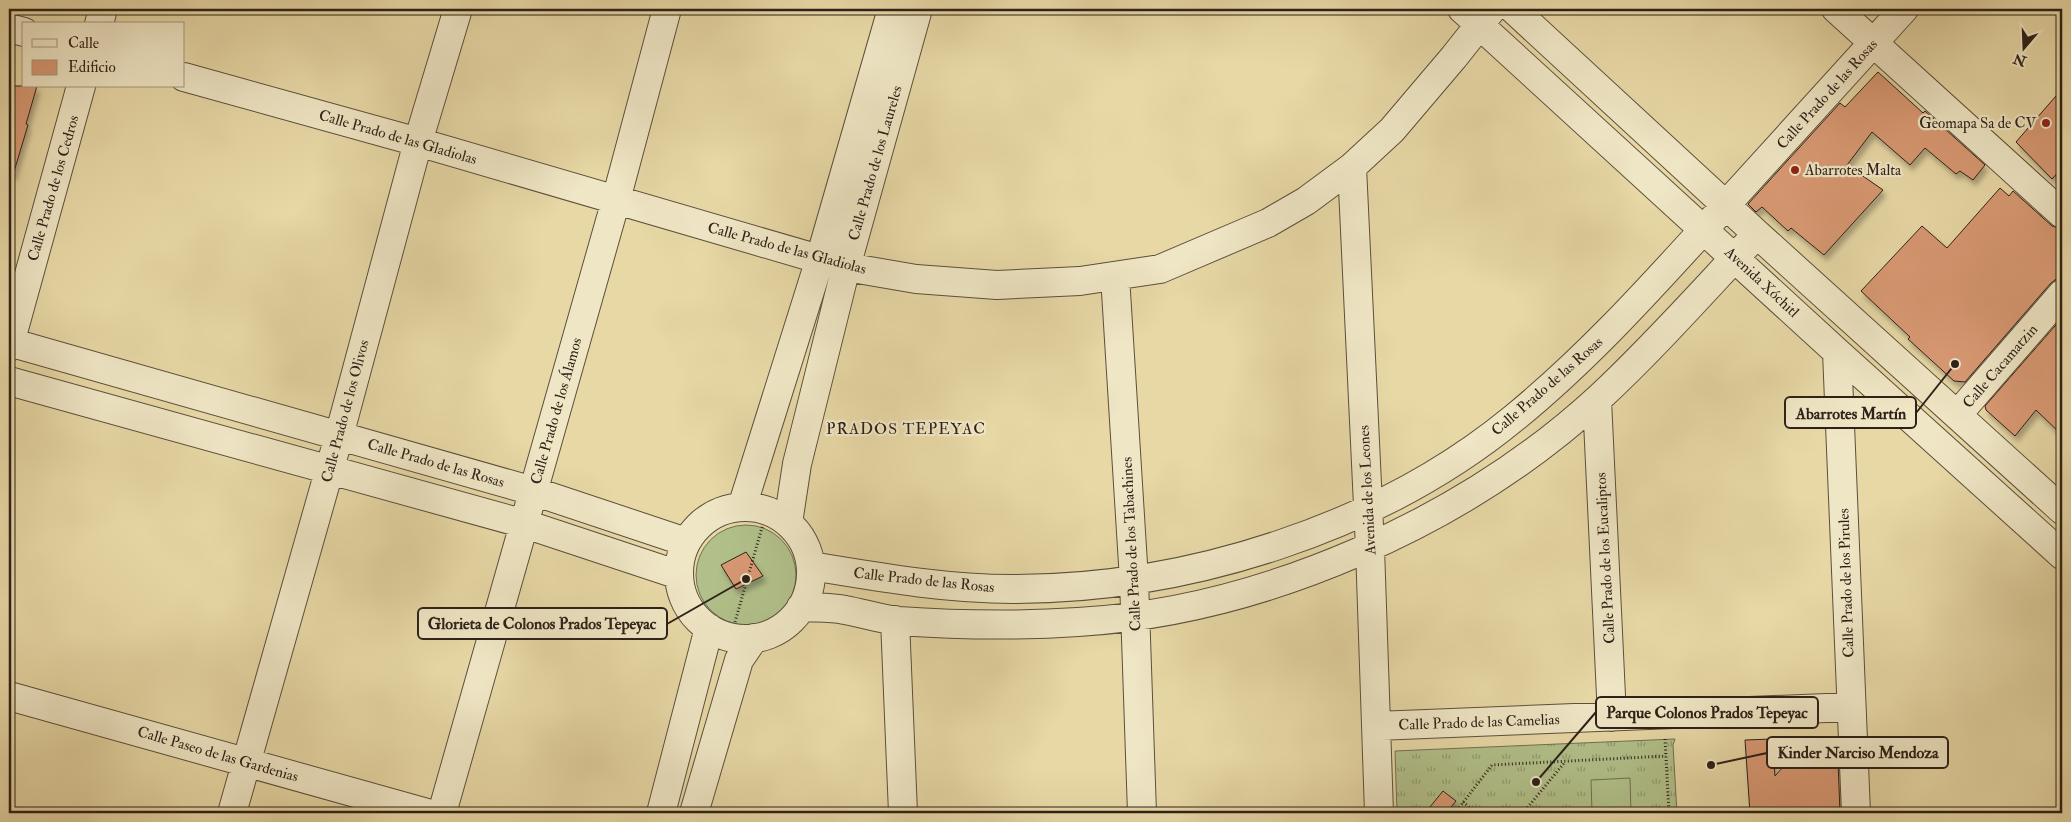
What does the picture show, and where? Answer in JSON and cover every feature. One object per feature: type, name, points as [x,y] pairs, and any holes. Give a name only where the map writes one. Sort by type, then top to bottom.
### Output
[{"type":"street","points":[[100,22],[103,9]]},
{"type":"street","name":"Calle Prado de los Olivos","points":[[232,813],[339,436],[418,142],[458,9]]},
{"type":"street","name":"Calle Prado de los Álamos","points":[[442,813],[616,200],[666,9]]},
{"type":"street","name":"Calle Prado de los Laureles","points":[[766,514],[820,259],[892,9]]},
{"type":"street","name":"Calle Prado de los Laureles","points":[[766,514],[797,464],[846,267],[918,9]]},
{"type":"street","points":[[1513,9],[1757,234],[2062,510]]},
{"type":"street","points":[[1836,9],[2062,214]]},
{"type":"street","name":"Calle Prado de las Rosas","points":[[811,566],[904,581],[952,586],[1073,587],[1134,580],[1200,568],[1266,549],[1368,511],[1451,463],[1513,419],[1593,348],[1645,294],[1904,9]]},
{"type":"street","name":"Calle Prado de las Gladiolas","points":[[185,77],[418,142],[846,267],[916,279],[997,286],[1080,281],[1160,269],[1268,223],[1306,201],[1352,167],[1392,130],[1478,14]]},
{"type":"street","name":"Avenida Xóchitl","points":[[1478,14],[1735,258],[2062,555]]},
{"type":"street","points":[[9,28],[22,31]]},
{"type":"street","name":"Calle Prado de los Cedros","points":[[9,344],[80,88]]},
{"type":"street","name":"Avenida de los Leones","points":[[1352,167],[1370,548],[1379,813]]},
{"type":"street","points":[[801,607],[842,609],[895,620],[1014,624],[1077,622],[1134,617],[1173,611],[1274,585],[1370,548],[1474,493],[1547,441],[1597,400],[1757,234]]},
{"type":"street","name":"Calle Prado de los Tabachines","points":[[1115,276],[1134,580],[1142,813]]},
{"type":"street","name":"Calle Cacamatzin","points":[[1957,415],[2062,294]]},
{"type":"street","name":"Calle Prado de las Rosas","points":[[9,344],[533,491],[686,542]]},
{"type":"street","name":"Calle Prado de los Pirules","points":[[1837,352],[1856,813]]},
{"type":"street","points":[[9,381],[525,524],[679,575]]},
{"type":"street","name":"Calle Prado de los Eucaliptos","points":[[1597,400],[1612,717]]},
{"type":"street","points":[[720,512],[766,514],[804,542],[811,566],[807,594],[801,607],[781,628],[768,634],[731,634],[699,620],[688,605],[680,587],[680,558],[686,542],[700,524],[720,512]]},
{"type":"street","points":[[895,620],[903,813]]},
{"type":"street","points":[[660,813],[731,634]]},
{"type":"street","points":[[694,813],[739,660],[731,634]]},
{"type":"street","name":"Calle Paseo de las Gardenias","points":[[9,696],[427,813]]},
{"type":"street","name":"Calle Prado de las Camelias","points":[[1376,726],[1851,707]]},
{"type":"path","points":[[731,634],[766,514]]},
{"type":"path","points":[[1664,715],[1669,813]]},
{"type":"path","points":[[1455,813],[1492,765],[1666,756]]},
{"type":"path","points":[[1523,813],[1566,761]]},
{"type":"path","points":[[1463,802],[1476,813]]},
{"type":"green space","points":[[746,525],[765,529],[781,540],[792,556],[796,575],[792,594],[781,610],[765,621],[746,625],[727,621],[711,610],[700,594],[696,575],[700,556],[711,540],[727,529]]},
{"type":"green space","points":[[1675,739],[1673,745],[1677,813],[1397,813],[1395,751]]},
{"type":"green space","points":[[1630,778],[1631,813],[1592,813],[1591,780]]},
{"type":"building","points":[[1878,72],[1985,165],[1973,180],[1960,171],[1956,174],[1925,148],[1910,165],[1872,132],[1847,165],[1883,190],[1824,255],[1791,228],[1788,231],[1762,207],[1756,212],[1748,204],[1840,103],[1845,107]]},
{"type":"building","points":[[9,86],[36,88],[13,175],[9,174]]},
{"type":"building","name":"Geomapa Sa de CV","points":[[2062,89],[2062,168],[2052,179],[2016,142]]},
{"type":"building","points":[[2000,188],[2009,196],[2013,191],[2052,226],[2062,229],[2062,279],[2056,279],[2050,284],[1965,382],[1954,381],[1908,339],[1910,337],[1861,291],[1922,226],[1947,248]]},
{"type":"building","points":[[2062,318],[2062,435],[2036,410],[2015,436],[1986,410],[1985,406]]},
{"type":"building","points":[[746,552],[763,576],[736,589],[721,565]]},
{"type":"building","points":[[1810,736],[1838,761],[1840,813],[1750,813],[1745,740],[1772,739],[1775,776]]},
{"type":"building","points":[[1443,791],[1456,801],[1446,813],[1425,813]]},
{"type":"place","name":"Geomapa Sa de CV","points":[[2046,123]]},
{"type":"place","name":"Abarrotes Malta","points":[[1795,170]]},
{"type":"place","name":"Abarrotes Martín","points":[[1955,364]]},
{"type":"place","name":"Glorieta de Colonos Prados Tepeyac","points":[[746,579]]},
{"type":"place","name":"Kinder Narciso Mendoza","points":[[1711,765]]},
{"type":"place","name":"Parque Colonos Prados Tepeyac","points":[[1536,782]]},
{"type":"district","name":"PRADOS TEPEYAC","points":[[906,428]]}]
